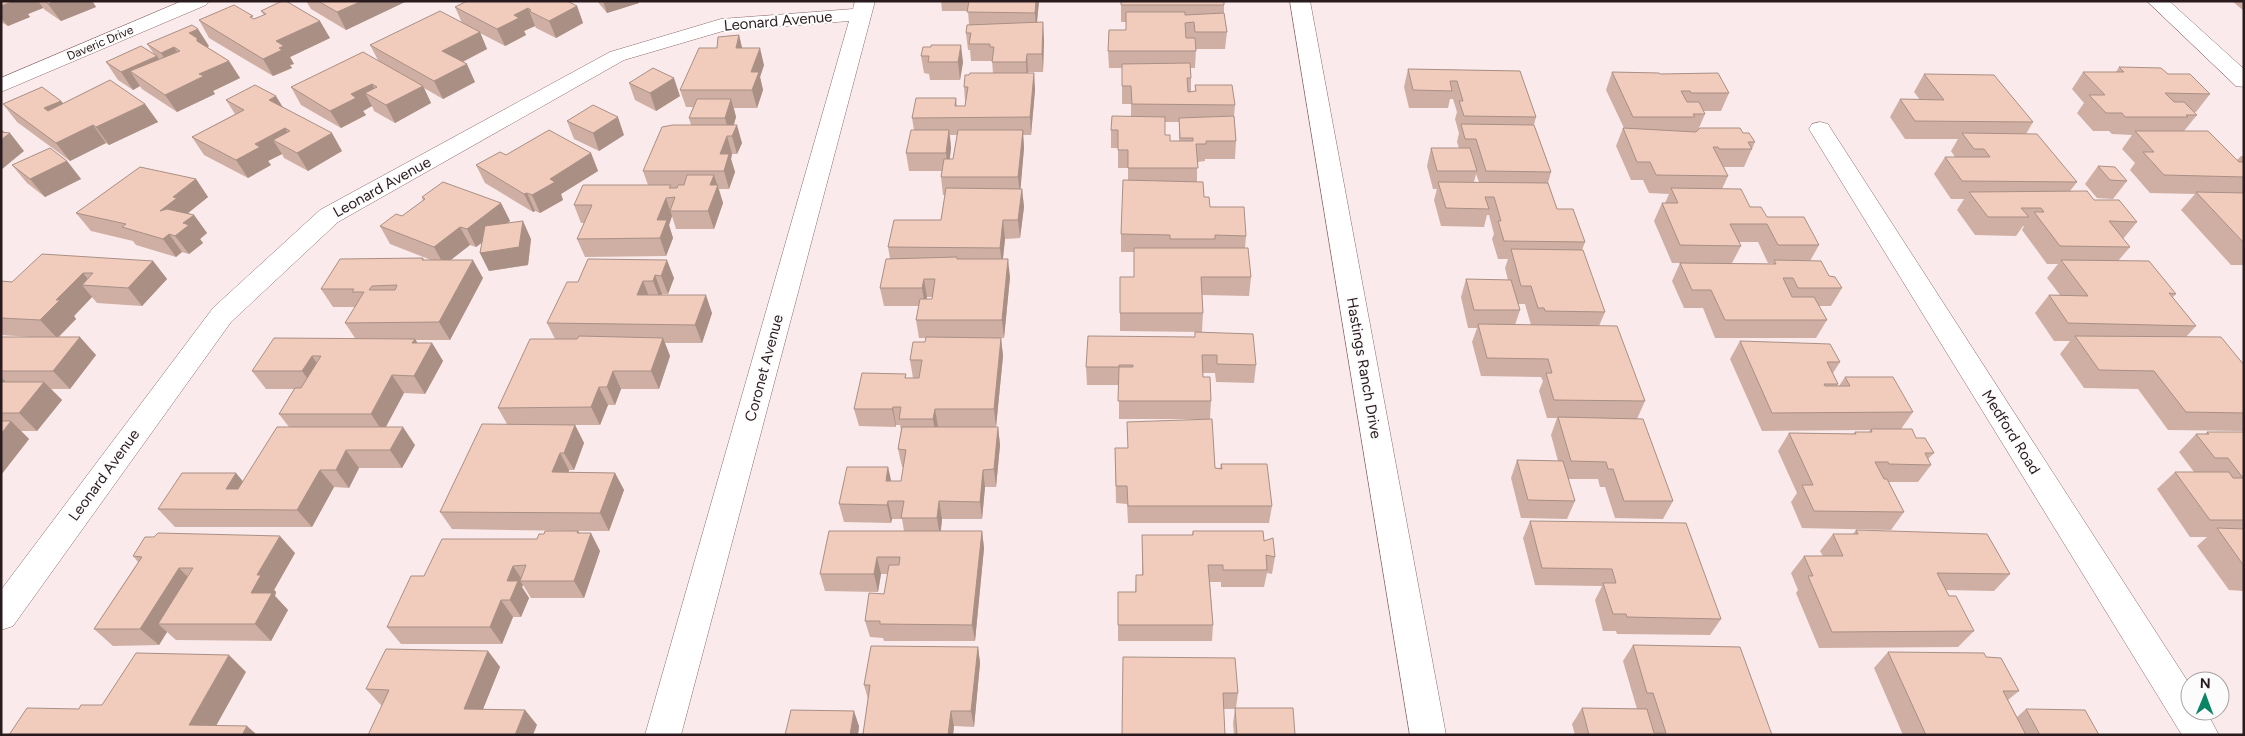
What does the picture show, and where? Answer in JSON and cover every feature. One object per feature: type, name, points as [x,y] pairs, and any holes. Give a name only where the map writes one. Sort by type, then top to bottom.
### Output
[{"type":"street","name":"Daveric Drive","points":[[1,86],[199,1]]},
{"type":"street","name":"Hastings Ranch Drive","points":[[1300,1],[1428,735]]},
{"type":"street","points":[[2156,1],[2244,81]]},
{"type":"street","name":"Leonard Avenue","points":[[1,616],[222,315],[329,216],[617,56],[721,25],[863,8]]},
{"type":"street","name":"Coronet Avenue","points":[[663,735],[863,8]]},
{"type":"street","name":"Medford Road","points":[[1820,129],[2202,735]]},
{"type":"building","points":[[1,1],[14,1],[1,6]]},
{"type":"building","points":[[286,1],[320,21],[276,41],[284,46],[279,48],[282,50],[263,59],[199,20],[234,5],[253,16],[250,17],[254,19],[266,14],[261,11]]},
{"type":"building","points":[[318,1],[362,1],[337,12]]},
{"type":"building","points":[[467,1],[567,1],[577,6],[549,21],[529,11],[531,10],[528,8],[514,15],[519,18],[497,29],[455,7]]},
{"type":"building","points":[[969,1],[1036,1],[1035,13],[967,12]]},
{"type":"building","points":[[1121,1],[1224,1],[1224,5],[1121,5]]},
{"type":"building","points":[[440,11],[480,32],[442,51],[467,64],[434,81],[370,45]]},
{"type":"building","points":[[1126,12],[1185,12],[1185,15],[1224,13],[1227,32],[1195,32],[1194,22],[1185,23],[1186,38],[1195,38],[1196,51],[1108,51],[1109,30],[1126,30]]},
{"type":"building","points":[[1043,22],[1042,54],[1027,54],[1026,62],[992,62],[994,47],[990,47],[990,44],[969,44],[971,33],[966,33],[967,25]]},
{"type":"building","points":[[192,25],[198,29],[189,33],[197,38],[197,41],[229,61],[199,74],[204,76],[165,95],[130,71],[180,51],[174,47],[161,53],[147,44]]},
{"type":"building","points":[[739,35],[736,48],[760,48],[751,72],[759,72],[752,90],[680,90],[699,48],[717,48],[718,37]]},
{"type":"building","points":[[931,45],[961,45],[958,62],[928,62],[929,56],[921,56],[923,47],[931,47]]},
{"type":"building","points":[[141,46],[157,56],[121,72],[106,62]]},
{"type":"building","points":[[363,52],[423,86],[386,105],[365,93],[377,87],[372,84],[351,94],[356,98],[330,111],[291,87]]},
{"type":"building","points":[[1190,63],[1191,78],[1187,78],[1188,92],[1196,91],[1195,85],[1232,85],[1235,105],[1132,104],[1131,86],[1122,86],[1122,64]]},
{"type":"building","points":[[2119,67],[2161,68],[2168,74],[2190,74],[2210,94],[2165,93],[2174,102],[2184,102],[2197,115],[2186,115],[2188,117],[2125,117],[2122,113],[2106,113],[2089,95],[2105,95],[2083,72],[2124,72]]},
{"type":"building","points":[[653,68],[674,78],[650,93],[629,83]]},
{"type":"building","points":[[1408,69],[1520,71],[1536,117],[1464,116],[1459,101],[1463,101],[1457,81],[1450,81],[1452,91],[1413,90]]},
{"type":"building","points":[[1612,72],[1660,74],[1718,73],[1729,93],[1691,93],[1690,91],[1681,91],[1687,102],[1699,102],[1705,114],[1693,114],[1695,117],[1633,117]]},
{"type":"building","points":[[970,73],[1034,73],[1030,117],[912,118],[916,98],[956,98],[955,106],[965,106],[968,87],[964,87],[965,75]]},
{"type":"building","points":[[1924,74],[1994,75],[2033,122],[1915,121],[1900,99],[1944,100]]},
{"type":"building","points":[[110,80],[145,104],[96,127],[93,125],[56,143],[3,104],[42,87],[61,101],[44,108],[48,111]]},
{"type":"building","points":[[255,85],[276,96],[269,100],[332,133],[297,153],[273,140],[290,131],[285,128],[255,144],[260,147],[236,160],[192,137],[244,110],[226,100]]},
{"type":"building","points":[[697,99],[731,99],[725,118],[689,118]]},
{"type":"building","points":[[593,105],[618,117],[593,133],[567,121]]},
{"type":"building","points":[[1112,116],[1165,117],[1165,135],[1170,135],[1170,141],[1193,141],[1193,138],[1180,138],[1179,118],[1234,116],[1236,141],[1206,141],[1206,144],[1196,144],[1198,168],[1128,168],[1128,150],[1118,150],[1118,130],[1111,130]]},
{"type":"building","points":[[1461,124],[1534,125],[1551,172],[1486,171],[1476,139],[1465,139]]},
{"type":"building","points":[[673,125],[737,125],[732,136],[727,136],[720,154],[729,154],[724,171],[643,171],[662,127]]},
{"type":"building","points":[[1623,128],[1696,132],[1700,128],[1740,128],[1743,133],[1749,133],[1755,142],[1748,142],[1752,149],[1719,149],[1718,147],[1713,147],[1728,176],[1656,175],[1650,162],[1637,162]]},
{"type":"building","points":[[549,130],[591,153],[550,179],[555,182],[532,195],[524,194],[476,165],[500,152],[506,155]]},
{"type":"building","points":[[911,130],[949,130],[946,153],[906,153]]},
{"type":"building","points":[[958,130],[1023,130],[1018,177],[941,177],[944,159],[953,159]]},
{"type":"building","points":[[2135,131],[2208,131],[2239,162],[2244,162],[2244,177],[2164,175],[2143,152],[2154,152]]},
{"type":"building","points":[[1,132],[10,133],[1,140]]},
{"type":"building","points":[[1962,133],[2037,134],[2077,182],[1962,181],[1945,157],[1990,157],[1984,149],[1974,149]]},
{"type":"building","points":[[50,148],[67,161],[30,179],[12,165]]},
{"type":"building","points":[[1431,148],[1470,148],[1477,171],[1437,171]]},
{"type":"building","points":[[2098,166],[2115,167],[2127,181],[2110,180]]},
{"type":"building","points":[[140,167],[196,179],[173,197],[177,198],[160,211],[167,209],[194,215],[183,223],[189,225],[175,236],[169,234],[163,239],[122,227],[126,224],[76,213]]},
{"type":"building","points":[[687,175],[714,175],[710,185],[718,185],[708,211],[670,211],[675,197],[666,198],[657,220],[667,220],[660,238],[577,239],[592,205],[574,205],[583,185],[671,185],[669,188],[677,188],[678,185],[684,185]]},
{"type":"building","points":[[1123,180],[1203,182],[1204,197],[1209,197],[1210,207],[1244,207],[1246,236],[1215,235],[1215,239],[1170,239],[1170,235],[1121,234]]},
{"type":"building","points":[[443,182],[501,203],[467,229],[460,227],[434,247],[380,226],[396,214],[402,216],[425,199],[422,197]]},
{"type":"building","points":[[1438,182],[1548,183],[1557,209],[1573,209],[1585,242],[1504,241],[1498,221],[1501,221],[1494,197],[1485,197],[1489,209],[1446,208]]},
{"type":"building","points":[[946,188],[1022,189],[1018,220],[1003,220],[1000,248],[888,247],[894,220],[941,220]]},
{"type":"building","points":[[1671,188],[1741,189],[1750,207],[1761,207],[1767,217],[1804,217],[1819,245],[1778,245],[1767,224],[1730,224],[1741,246],[1680,245],[1662,203],[1678,203]]},
{"type":"building","points":[[2087,191],[2094,200],[2119,200],[2137,222],[2109,221],[2130,247],[2060,246],[2034,212],[2044,212],[2041,208],[2021,208],[2029,217],[1988,217],[1969,192]]},
{"type":"building","points":[[2196,192],[2244,193],[2244,243]]},
{"type":"building","points":[[523,221],[519,247],[480,253],[485,226]]},
{"type":"building","points":[[1134,248],[1248,248],[1251,277],[1201,277],[1203,313],[1120,313],[1120,277],[1134,277]]},
{"type":"building","points":[[1511,249],[1583,250],[1605,312],[1545,311],[1544,308],[1538,308],[1531,286],[1521,286]]},
{"type":"building","points":[[42,254],[153,261],[128,288],[82,285],[93,273],[83,273],[56,300],[60,300],[40,320],[1,318],[1,281],[12,282]]},
{"type":"building","points":[[957,257],[957,259],[1008,259],[1002,320],[916,320],[920,299],[932,299],[935,279],[924,279],[922,288],[880,288],[886,259]]},
{"type":"building","points":[[423,258],[422,260],[473,260],[439,322],[345,323],[364,292],[352,292],[354,289],[321,289],[340,259]],"holes":[[[397,285],[395,290],[369,290],[372,286]]]},
{"type":"building","points":[[588,259],[667,260],[661,276],[655,275],[653,281],[643,281],[637,295],[706,295],[695,325],[547,323],[567,282],[578,282]]},
{"type":"building","points":[[1774,260],[1821,261],[1829,276],[1835,277],[1842,288],[1798,288],[1793,278],[1783,278],[1792,297],[1814,297],[1827,320],[1725,320],[1711,290],[1692,290],[1680,263],[1776,264]]},
{"type":"building","points":[[2061,260],[2149,261],[2176,294],[2169,293],[2196,326],[2068,323],[2049,295],[2088,296]]},
{"type":"building","points":[[1466,279],[1511,280],[1520,310],[1474,310]]},
{"type":"building","points":[[1478,324],[1617,326],[1645,401],[1554,400],[1546,373],[1552,373],[1548,359],[1487,358]]},
{"type":"building","points":[[1195,332],[1253,334],[1256,365],[1217,364],[1217,355],[1202,355],[1203,377],[1210,377],[1211,401],[1118,401],[1119,367],[1086,367],[1088,336],[1195,337]],"holes":[[[1119,365],[1133,365],[1133,367],[1119,367]]]},
{"type":"building","points":[[579,336],[663,338],[651,371],[613,371],[607,387],[599,387],[591,407],[498,408],[530,339],[577,339]]},
{"type":"building","points":[[2075,336],[2221,337],[2244,365],[2244,413],[2186,412],[2154,371],[2099,370]]},
{"type":"building","points":[[1,337],[80,337],[53,371],[1,371]]},
{"type":"building","points":[[926,337],[1001,338],[994,409],[935,409],[933,419],[899,419],[901,407],[893,407],[892,409],[854,409],[862,373],[906,374],[905,378],[919,378],[922,360],[910,360],[913,342],[925,342]]},
{"type":"building","points":[[274,338],[415,339],[412,343],[432,343],[414,376],[392,375],[371,414],[279,414],[295,388],[301,388],[321,356],[312,356],[302,371],[252,371]]},
{"type":"building","points":[[1740,341],[1830,344],[1840,362],[1827,362],[1838,384],[1824,384],[1825,386],[1850,386],[1845,377],[1893,377],[1913,412],[1772,413]]},
{"type":"building","points":[[1,382],[44,382],[19,413],[1,413]]},
{"type":"building","points":[[1558,417],[1643,419],[1673,501],[1624,501],[1613,469],[1608,469],[1606,462],[1571,461]]},
{"type":"building","points":[[1212,419],[1215,468],[1222,469],[1221,464],[1267,464],[1272,506],[1128,506],[1127,486],[1116,486],[1115,448],[1128,448],[1127,422]]},
{"type":"building","points":[[1,421],[11,421],[1,434]]},
{"type":"building","points":[[482,424],[575,425],[564,453],[560,453],[552,472],[615,473],[600,513],[440,512]]},
{"type":"building","points":[[277,427],[403,427],[390,450],[346,450],[336,470],[320,470],[297,510],[158,509],[182,473],[236,473],[226,489],[238,489]]},
{"type":"building","points":[[902,427],[998,427],[994,469],[983,470],[980,502],[939,501],[937,518],[901,518],[904,501],[888,501],[887,505],[839,504],[847,467],[888,467],[886,481],[901,481],[906,450],[898,449]]},
{"type":"building","points":[[1871,429],[1912,429],[1916,438],[1925,438],[1934,453],[1925,453],[1931,465],[1875,462],[1884,479],[1887,479],[1904,512],[1814,511],[1802,485],[1813,485],[1789,433],[1856,434],[1855,432],[1872,432]]},
{"type":"building","points":[[2207,432],[2244,432],[2244,520],[2210,520],[2175,472],[2229,472],[2233,478],[2243,478],[2228,458],[2215,458],[2196,434],[2209,434]]},
{"type":"building","points":[[1517,460],[1563,461],[1575,501],[1528,500]]},
{"type":"building","points":[[1530,521],[1686,523],[1721,619],[1627,617],[1626,614],[1613,614],[1603,583],[1616,583],[1612,569],[1542,568]]},
{"type":"building","points":[[2217,528],[2244,529],[2244,566]]},
{"type":"building","points":[[1856,530],[1987,534],[2010,574],[1937,573],[1949,596],[1956,596],[1974,631],[1832,632],[1808,576],[1813,576],[1804,556],[1843,556],[1833,534],[1858,534]]},
{"type":"building","points":[[545,531],[591,533],[574,581],[520,581],[526,565],[513,566],[507,581],[518,581],[510,600],[501,600],[490,627],[387,627],[411,576],[424,576],[442,539],[537,539],[539,534],[544,534]]},
{"type":"building","points":[[829,531],[982,531],[972,625],[880,624],[880,621],[865,621],[869,593],[884,594],[889,565],[899,565],[900,557],[877,557],[874,574],[820,574]]},
{"type":"building","points":[[1193,531],[1263,531],[1264,541],[1273,538],[1275,557],[1266,555],[1267,570],[1223,570],[1223,565],[1208,565],[1213,625],[1118,625],[1118,592],[1136,592],[1136,575],[1143,575],[1142,535],[1193,535]]},
{"type":"building","points":[[158,533],[280,536],[257,575],[261,575],[251,593],[272,593],[255,624],[158,624],[193,568],[179,568],[140,629],[94,629],[142,557],[133,556],[145,537],[154,537]]},
{"type":"building","points":[[1633,645],[1740,647],[1772,735],[1589,735],[1582,708],[1647,709],[1654,733],[1666,733],[1653,693],[1647,693]]},
{"type":"building","points":[[871,646],[978,647],[971,711],[951,711],[948,735],[851,735],[863,734],[870,685],[864,685]]},
{"type":"building","points":[[386,649],[488,651],[464,709],[525,710],[515,735],[368,735],[389,690],[366,689]]},
{"type":"building","points":[[1888,652],[1984,653],[1986,657],[2001,658],[2019,691],[2003,691],[2026,735],[1926,735]]},
{"type":"building","points":[[136,653],[229,655],[189,725],[247,726],[242,735],[9,735],[27,708],[79,709],[81,705],[102,705]]},
{"type":"building","points":[[1123,657],[1235,658],[1238,693],[1223,693],[1225,735],[1122,735]]},
{"type":"building","points":[[1235,708],[1293,708],[1295,735],[1237,735]]},
{"type":"building","points":[[2026,709],[2085,710],[2099,735],[2040,735]]},
{"type":"building","points":[[791,710],[854,711],[850,735],[785,735]]}]
